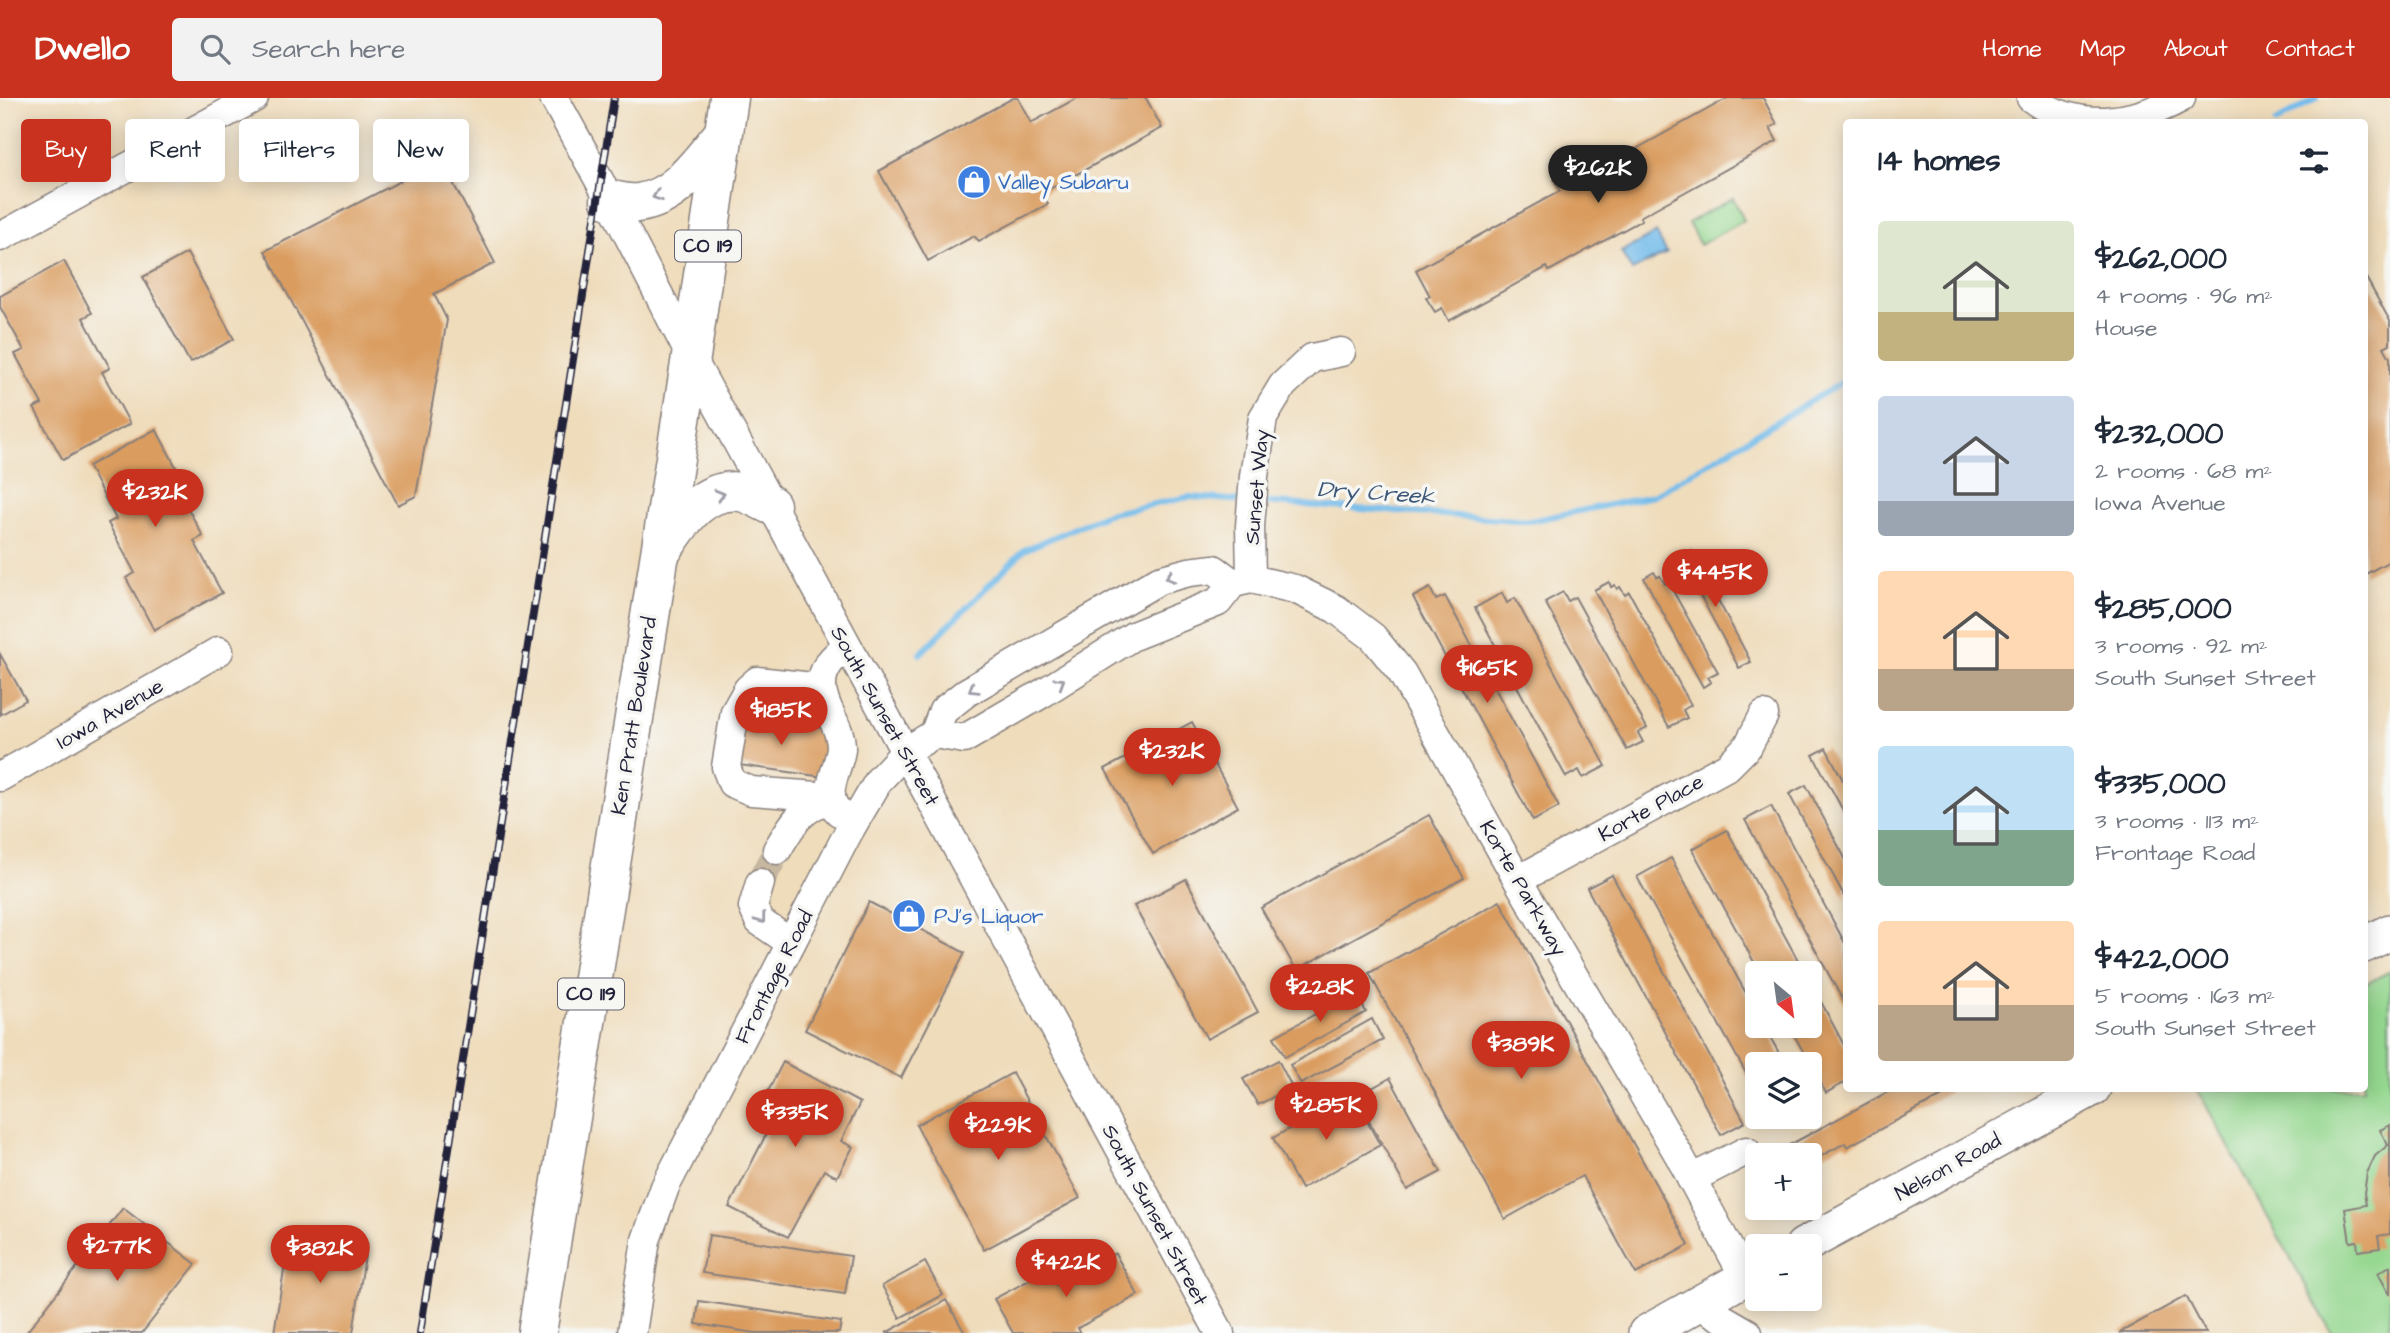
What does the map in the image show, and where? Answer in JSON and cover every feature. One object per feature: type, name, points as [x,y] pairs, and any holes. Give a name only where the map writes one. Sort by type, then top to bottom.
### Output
[{"type":"highway","points":[[610,200],[638,203],[665,195],[685,178],[726,116]]},
{"type":"highway","name":"Ken Pratt Boulevard","points":[[537,1333],[657,559],[691,357],[726,116]]},
{"type":"highway","points":[[657,559],[682,521],[699,503],[722,492],[742,492],[771,505]]},
{"type":"main road","points":[[2368,943],[2390,932]]},
{"type":"main road","name":"Nelson Road","points":[[1822,1236],[2086,1092]]},
{"type":"main road","points":[[1646,1333],[1745,1277]]},
{"type":"street","points":[[0,237],[254,98]]},
{"type":"street","name":"South Sunset Street","points":[[554,98],[585,156]]},
{"type":"street","name":"South Sunset Street","points":[[554,98],[691,357],[1220,1333]]},
{"type":"street","points":[[2031,98],[2044,108],[2074,119]]},
{"type":"street","points":[[2126,119],[2181,98]]},
{"type":"street","name":"Sunset Way","points":[[1242,581],[1263,418],[1283,385],[1312,358],[1341,352]]},
{"type":"street","name":"Korte Parkway","points":[[905,752],[934,734],[943,711],[967,692],[1159,580],[1214,569],[1242,581],[1295,589],[1336,608],[1373,637],[1402,673],[1691,1179],[1745,1264]]},
{"type":"street","points":[[934,734],[964,738],[1043,693],[1133,636],[1218,602],[1242,581]]},
{"type":"street","points":[[847,646],[833,657],[824,672],[822,688],[840,734],[841,747],[832,779],[831,797],[835,808],[853,824]]},
{"type":"street","name":"Iowa Avenue","points":[[0,777],[219,651]]},
{"type":"street","points":[[822,688],[757,681],[748,689],[735,712],[726,767],[732,783],[751,791],[831,797]]},
{"type":"street","name":"Korte Place","points":[[1518,880],[1728,766],[1748,746],[1765,715]]},
{"type":"street","name":"Frontage Road","points":[[632,1333],[646,1240],[665,1187],[853,824],[879,780],[905,752]]},
{"type":"street","points":[[777,850],[796,818],[806,809],[831,797]]},
{"type":"street","points":[[760,883],[753,907],[759,921],[791,943]]},
{"type":"street","points":[[1691,1179],[1745,1152]]},
{"type":"street","points":[[1698,1304],[1748,1333]]},
{"type":"green space","points":[[1733,198],[1744,220],[1700,245],[1688,223]]},
{"type":"green space","points":[[2390,971],[2390,1333],[2332,1333],[2199,1092],[2368,1092],[2368,983]]},
{"type":"water","points":[[1656,233],[1667,253],[1632,271],[1621,252]]},
{"type":"building","name":"Valley Subaru","points":[[1013,98],[1018,98],[1031,123],[1077,98],[1146,98],[1162,128],[1042,193],[1048,204],[979,241],[974,236],[928,261],[879,171]]},
{"type":"building","points":[[1728,98],[1763,98],[1777,124],[1770,128],[1777,141],[1640,217],[1642,220],[1549,271],[1547,267],[1449,321],[1442,308],[1435,312],[1426,298],[1430,296],[1416,270],[1560,191],[1554,180],[1568,171],[1575,183]]},
{"type":"building","points":[[398,182],[453,182],[495,263],[434,294],[447,320],[416,496],[398,505],[265,251]]},
{"type":"building","points":[[187,253],[234,339],[190,363],[143,277]]},
{"type":"building","points":[[64,261],[92,313],[83,318],[110,368],[102,372],[130,424],[63,460],[34,408],[42,404],[15,354],[24,350],[0,307],[0,296]]},
{"type":"building","points":[[2368,281],[2390,321],[2390,344],[2384,347],[2390,358],[2390,561],[2368,573]]},
{"type":"building","points":[[156,429],[184,482],[176,487],[203,536],[194,541],[222,593],[154,630],[126,578],[135,573],[108,523],[116,519],[88,466]]},
{"type":"building","points":[[1692,551],[1751,662],[1739,668],[1680,558]]},
{"type":"building","points":[[1654,572],[1665,584],[1668,582],[1718,672],[1708,677],[1711,682],[1703,687],[1644,578]]},
{"type":"building","points":[[1609,582],[1611,587],[1620,587],[1625,595],[1629,592],[1691,705],[1683,710],[1687,718],[1669,727],[1594,590]]},
{"type":"building","points":[[1430,588],[1436,600],[1445,596],[1559,807],[1533,821],[1413,597]]},
{"type":"building","points":[[1563,592],[1568,601],[1575,597],[1647,728],[1638,733],[1643,742],[1627,750],[1545,602]]},
{"type":"building","points":[[1502,593],[1507,603],[1515,598],[1606,766],[1583,778],[1579,770],[1566,777],[1475,608]]},
{"type":"building","points":[[0,654],[26,700],[0,715]]},
{"type":"building","points":[[739,717],[830,729],[824,777],[732,764]]},
{"type":"building","points":[[1192,722],[1238,807],[1153,854],[1105,769]]},
{"type":"building","points":[[1826,748],[1843,780],[1843,810],[1813,755]]},
{"type":"building","points":[[1806,785],[1843,854],[1843,893],[1789,794]]},
{"type":"building","points":[[1771,806],[1843,939],[1843,1000],[1745,820]]},
{"type":"building","points":[[1429,815],[1464,878],[1296,970],[1261,908]]},
{"type":"building","points":[[1727,830],[1798,961],[1753,961],[1692,849]]},
{"type":"building","points":[[1671,858],[1745,991],[1745,1038],[1771,1038],[1778,1052],[1745,1052],[1745,1071],[1637,877]]},
{"type":"building","points":[[1612,875],[1745,1122],[1721,1135],[1587,888]]},
{"type":"building","points":[[1186,879],[1258,1012],[1207,1039],[1134,906]]},
{"type":"building","points":[[1500,901],[1689,1245],[1636,1274],[1582,1176],[1505,1219],[1369,973]]},
{"type":"building","points":[[869,902],[965,953],[901,1078],[805,1030]]},
{"type":"building","points":[[1355,992],[1366,1012],[1285,1057],[1274,1037]]},
{"type":"building","points":[[1822,1004],[1843,1043],[1843,1084],[1826,1093],[1822,1086],[1822,1052],[1803,1052],[1796,1038],[1822,1038]]},
{"type":"building","points":[[1372,1019],[1383,1040],[1301,1084],[1290,1065]]},
{"type":"building","points":[[1278,1060],[1292,1087],[1258,1105],[1243,1079]]},
{"type":"building","points":[[783,1062],[860,1103],[841,1141],[853,1147],[837,1177],[824,1170],[788,1237],[729,1207],[777,1113],[761,1105]]},
{"type":"building","points":[[1012,1073],[1080,1198],[984,1250],[916,1125]]},
{"type":"building","points":[[1390,1078],[1441,1172],[1407,1190],[1356,1097]]},
{"type":"building","points":[[1888,1092],[1948,1092],[1847,1147],[1845,1143],[1822,1155],[1822,1143],[1793,1143]]},
{"type":"building","points":[[1352,1094],[1380,1145],[1301,1189],[1273,1138]]},
{"type":"building","points":[[2390,1125],[2390,1234],[2378,1236],[2380,1248],[2358,1251],[2357,1241],[2350,1242],[2345,1209],[2366,1205],[2364,1193],[2367,1173],[2375,1156],[2388,1145],[2380,1130]]},
{"type":"building","points":[[123,1208],[196,1264],[142,1333],[26,1333]]},
{"type":"building","points":[[290,1232],[367,1243],[353,1333],[274,1333]]},
{"type":"building","points":[[709,1235],[851,1256],[845,1294],[702,1273]]},
{"type":"building","points":[[1115,1253],[1138,1295],[1078,1328],[1079,1333],[1013,1333],[994,1299],[1048,1270],[1056,1285]]},
{"type":"building","points":[[925,1262],[943,1295],[900,1318],[882,1286]]},
{"type":"building","points":[[2390,1266],[2390,1295],[2378,1273]]},
{"type":"building","points":[[2186,1296],[2206,1333],[2119,1333]]},
{"type":"building","points":[[946,1300],[965,1333],[886,1333]]},
{"type":"building","points":[[699,1301],[841,1322],[839,1333],[755,1333],[696,1324]]},
{"type":"waterway","name":"Dry Creek","points":[[2281,119],[2317,98]]},
{"type":"waterway","name":"Dry Creek","points":[[1261,502],[1530,521],[1653,496],[1843,382]]},
{"type":"waterway","name":"Dry Creek","points":[[920,654],[1024,550],[1107,514],[1189,497],[1246,501]]},
{"type":"tunnel","points":[[760,883],[777,850]]},
{"type":"railway","points":[[420,1333],[614,98]]},
{"type":"place","name":"Valley Subaru","points":[[974,182]]},
{"type":"place","name":"PJ's Liquor","points":[[909,916]]}]
